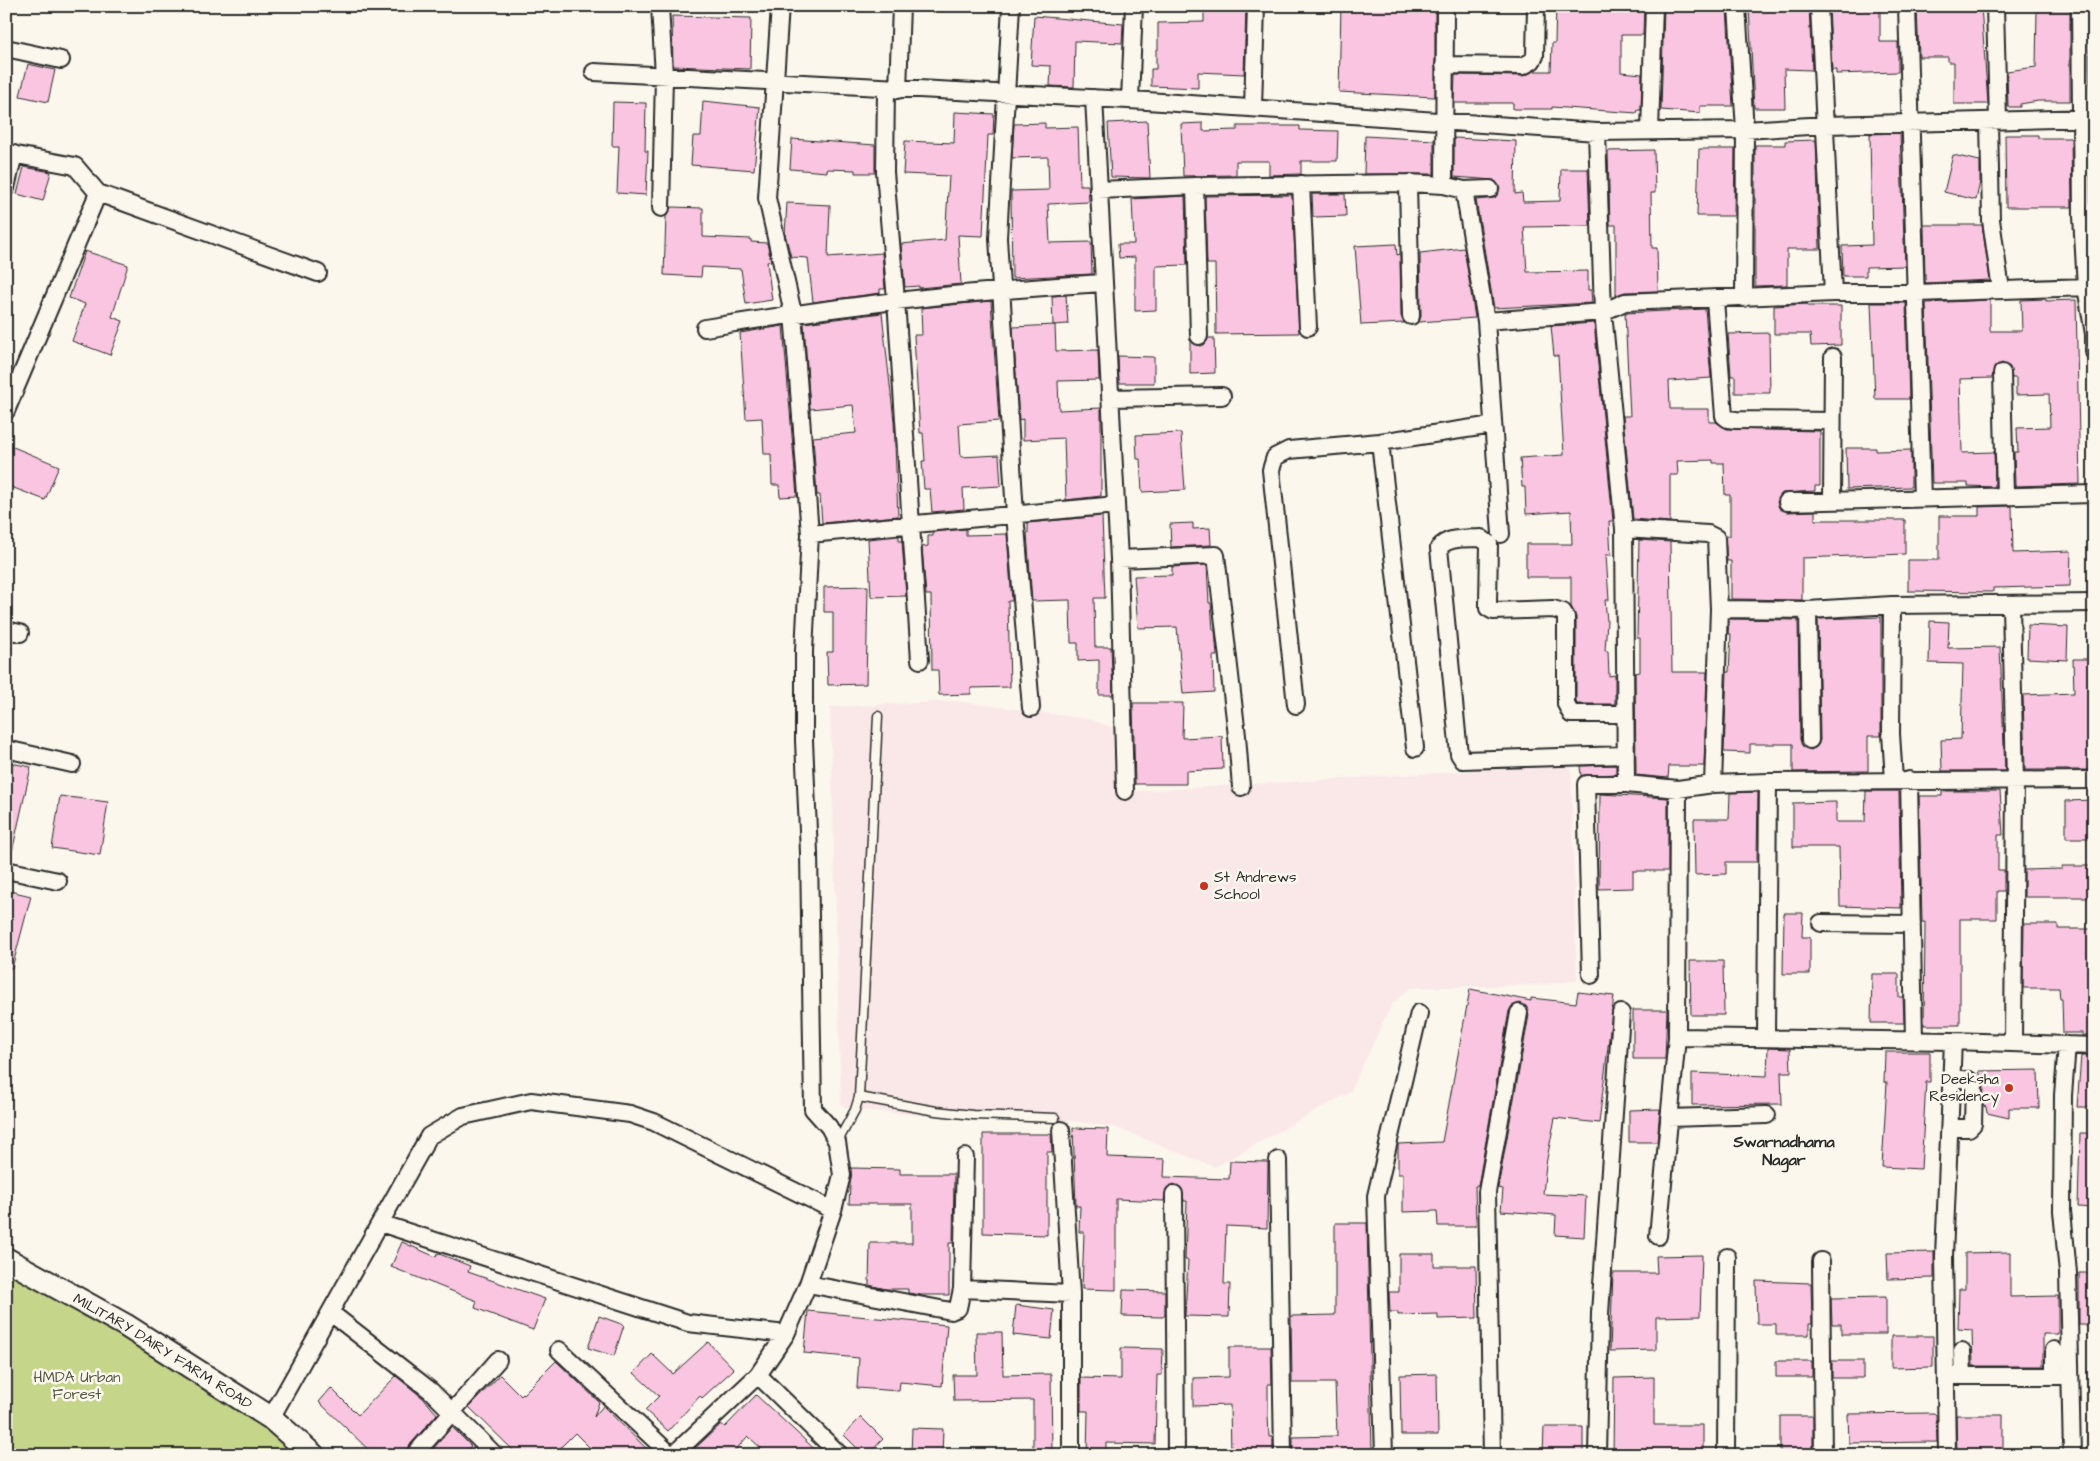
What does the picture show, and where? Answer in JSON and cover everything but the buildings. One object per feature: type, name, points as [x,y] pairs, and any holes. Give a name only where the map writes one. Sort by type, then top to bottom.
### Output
[{"type":"main road","name":"MILITARY DAIRY FARM ROAD","points":[[6,1260],[126,1324],[271,1418],[313,1455]]},
{"type":"street","points":[[660,6],[664,76],[661,208]]},
{"type":"street","points":[[559,1350],[672,1455],[758,1375],[786,1334],[808,1284],[833,1210],[842,1175],[837,1142],[829,1127],[813,1109],[809,853],[804,741],[804,652],[810,534],[793,313],[767,198],[780,6]]},
{"type":"street","points":[[901,6],[885,172],[896,300],[920,660]]},
{"type":"street","points":[[1011,6],[998,238],[1015,514],[1031,708]]},
{"type":"street","points":[[1130,100],[1134,6]]},
{"type":"street","points":[[1253,108],[1256,6]]},
{"type":"street","points":[[1444,65],[1523,66],[1532,61],[1535,56],[1536,6]]},
{"type":"street","points":[[1650,131],[1654,6]]},
{"type":"street","points":[[1737,6],[1745,130],[1744,298]]},
{"type":"street","points":[[1819,6],[1833,293]]},
{"type":"street","points":[[1907,6],[1912,221],[1917,293],[1922,498]]},
{"type":"street","points":[[1994,6],[1991,220],[2001,290]]},
{"type":"street","points":[[2080,6],[2088,118],[2082,216],[2086,287],[2094,334],[2094,352]]},
{"type":"street","points":[[1444,185],[1445,13]]},
{"type":"street","points":[[6,48],[61,60]]},
{"type":"street","points":[[594,72],[1130,100],[1597,132],[1745,130],[1910,122],[2088,118]]},
{"type":"street","points":[[1094,98],[1119,559],[1125,790]]},
{"type":"street","points":[[1597,132],[1603,312],[1624,529],[1626,784]]},
{"type":"street","points":[[6,188],[10,154],[75,166],[98,193],[318,273]]},
{"type":"street","points":[[1098,190],[1408,182],[1444,185],[1464,190],[1490,189]]},
{"type":"street","points":[[1408,182],[1411,316]]},
{"type":"street","points":[[1301,184],[1308,327]]},
{"type":"street","points":[[1195,186],[1199,336]]},
{"type":"street","points":[[1464,190],[1486,322],[1501,534]]},
{"type":"street","points":[[6,411],[98,193]]},
{"type":"street","points":[[704,328],[793,313],[896,300],[1001,289],[1103,283]]},
{"type":"street","points":[[1486,322],[1603,312],[1625,302],[1714,300],[1833,293],[1917,293],[2086,287]]},
{"type":"street","points":[[1714,300],[1724,416],[1728,419],[1741,420],[1832,421]]},
{"type":"street","points":[[1832,500],[1833,357]]},
{"type":"street","points":[[2002,373],[2005,496]]},
{"type":"street","points":[[1110,398],[1222,396]]},
{"type":"street","points":[[1296,705],[1270,470],[1275,458],[1288,450],[1380,442],[1493,425]]},
{"type":"street","points":[[1380,442],[1414,748]]},
{"type":"street","points":[[1787,502],[2094,494]]},
{"type":"street","points":[[810,534],[1116,505]]},
{"type":"street","points":[[1624,529],[1713,536],[1716,538],[1718,609],[1713,784]]},
{"type":"street","points":[[1625,714],[1571,714],[1566,704],[1566,617],[1563,612],[1553,609],[1493,611],[1488,608],[1489,544],[1481,538],[1448,540],[1443,544],[1440,548],[1458,744],[1459,754],[1463,760],[1625,755]]},
{"type":"street","points":[[1119,559],[1216,555],[1236,726],[1241,787]]},
{"type":"street","points":[[1718,609],[1808,610],[1892,605],[2011,606],[2094,603]]},
{"type":"street","points":[[1892,605],[1891,734],[1902,780],[1912,924],[1914,1040]]},
{"type":"street","points":[[2011,606],[2015,782],[2013,1042]]},
{"type":"street","points":[[1808,610],[1810,740]]},
{"type":"street","points":[[6,749],[72,764]]},
{"type":"street","points":[[1591,975],[1586,784],[1626,784],[1678,789],[1713,784],[1768,782],[1902,780],[2015,782],[2094,780]]},
{"type":"street","points":[[1766,1038],[1768,782]]},
{"type":"street","points":[[1658,1236],[1677,1037],[1678,789]]},
{"type":"street","points":[[6,870],[58,881]]},
{"type":"street","points":[[1821,923],[1912,924]]},
{"type":"street","points":[[1384,1455],[1376,1196],[1419,1013]]},
{"type":"street","points":[[1492,1455],[1487,1192],[1519,1013]]},
{"type":"street","points":[[1597,1455],[1600,1314],[1621,1013]]},
{"type":"street","points":[[1677,1037],[1953,1040],[2094,1046]]},
{"type":"street","points":[[1947,1455],[1944,1256],[1953,1040]]},
{"type":"street","points":[[2062,1376],[2068,1273],[2062,1211],[2063,1095],[2067,1045]]},
{"type":"street","points":[[1950,1128],[1969,1128],[1973,1124],[1974,1116],[1974,1085],[1969,1080],[1952,1078]]},
{"type":"street","points":[[271,1418],[429,1136],[463,1116],[531,1101],[630,1114],[654,1122],[833,1210]]},
{"type":"street","points":[[1669,1118],[1767,1115]]},
{"type":"street","points":[[1058,1124],[1071,1294],[1071,1455]]},
{"type":"street","points":[[808,1284],[951,1311],[958,1308],[962,1289],[965,1157]]},
{"type":"street","points":[[1278,1160],[1283,1455]]},
{"type":"street","points":[[1174,1194],[1176,1455]]},
{"type":"street","points":[[380,1223],[688,1323],[786,1334]]},
{"type":"street","points":[[1726,1455],[1727,1257]]},
{"type":"street","points":[[1821,1261],[1823,1455]]},
{"type":"street","points":[[962,1289],[1071,1294]]},
{"type":"street","points":[[331,1313],[399,1364],[495,1455]]},
{"type":"street","points":[[2054,1350],[2062,1376],[2072,1455]]},
{"type":"street","points":[[1962,1351],[1963,1376]]},
{"type":"street","points":[[414,1455],[498,1360]]},
{"type":"street","points":[[758,1375],[840,1455]]},
{"type":"street","points":[[1946,1376],[2062,1376]]},
{"type":"lane","points":[[837,1142],[855,1110],[859,1097],[878,716]]},
{"type":"lane","points":[[859,1097],[936,1111],[1058,1124]]},
{"type":"shaded area","name":"St Andrews School","points":[[956,701],[1088,719],[1112,727],[1122,792],[1571,765],[1577,981],[1535,985],[1411,988],[1393,1002],[1350,1092],[1215,1167],[1117,1128],[1073,1121],[962,1119],[855,1110],[841,1105],[830,707]]},
{"type":"green space","name":"HMDA Urban Forest","points":[[6,1263],[318,1455],[6,1455]]},
{"type":"place","name":"St Andrews School","points":[[1204,886]]},
{"type":"place","name":"Deeksha Residency","points":[[2009,1088]]},
{"type":"district","name":"Swarnadhama Nagar","points":[[1784,1150]]}]
